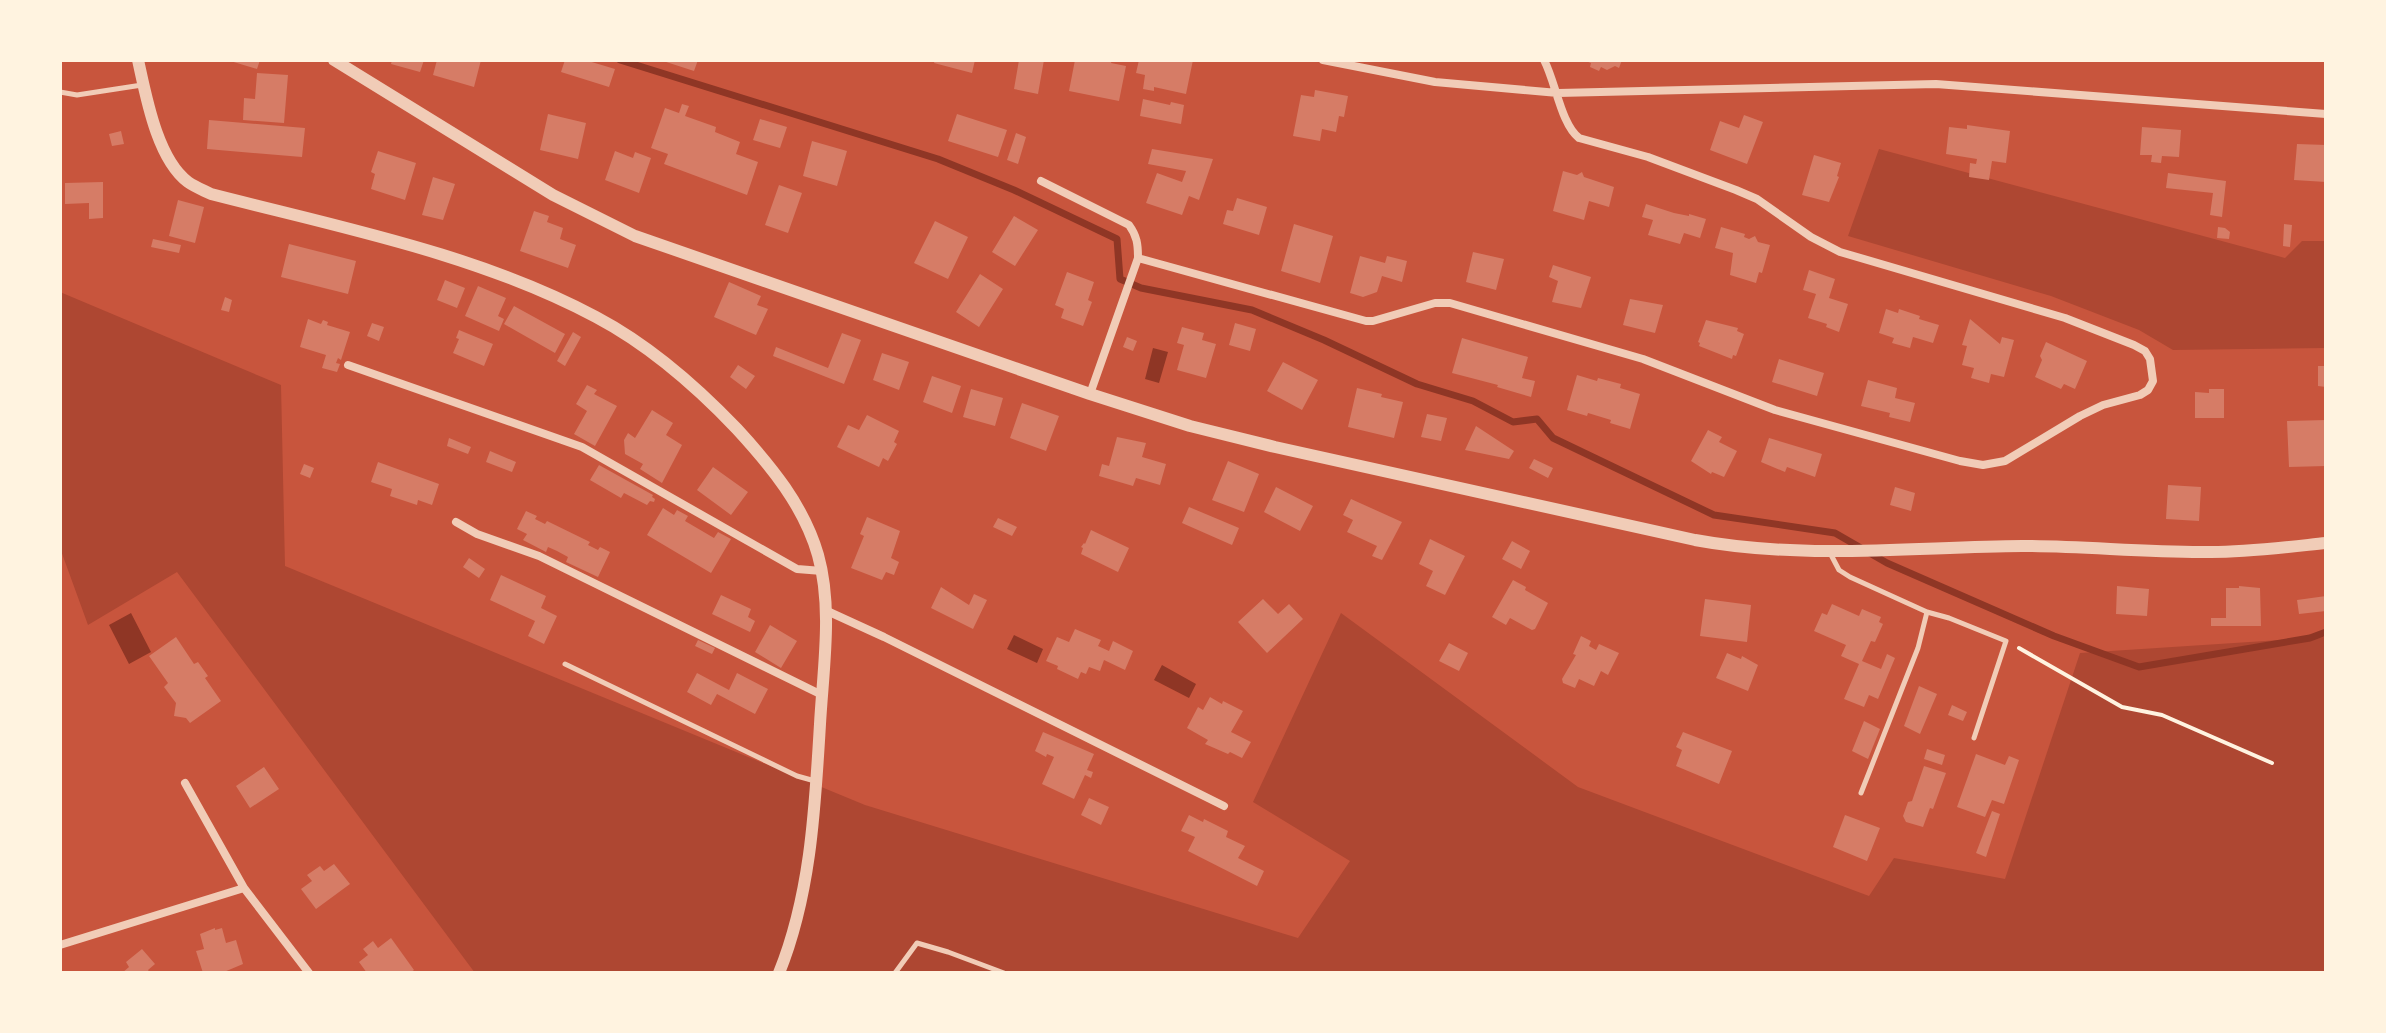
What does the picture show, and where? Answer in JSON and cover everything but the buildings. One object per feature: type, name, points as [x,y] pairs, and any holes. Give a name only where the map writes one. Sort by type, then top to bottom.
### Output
[{"type":"street","points":[[138,60],[155,125],[170,162],[187,182],[211,194],[418,249],[494,273],[567,302],[636,342],[676,372],[703,395],[786,487],[809,529],[822,571],[825,641],[816,782],[803,896],[779,973]]},
{"type":"street","points":[[334,60],[553,195],[635,236],[1090,394],[1190,426],[1275,447],[1695,540],[1756,549],[2076,546],[2135,551],[2213,552],[2326,543]]},
{"type":"street","points":[[1323,60],[1435,82],[1558,93],[1936,84],[2326,114]]},
{"type":"street","points":[[1138,258],[1366,321],[1435,303],[1450,303],[1643,359],[1775,410],[1983,465],[2005,461],[2103,405],[2140,395],[2148,390],[2153,381],[2150,359],[2145,351],[2134,345],[2065,318],[1840,252],[1746,195],[1648,157],[1579,138],[1565,121],[1558,93],[1544,60]]},
{"type":"street","points":[[1041,181],[1129,225],[1138,244],[1138,258],[1090,394]]},
{"type":"street","points":[[348,365],[582,447],[797,569],[822,571]]},
{"type":"street","points":[[456,522],[477,534],[539,556],[822,695]]},
{"type":"street","points":[[825,610],[1224,806]]},
{"type":"street","points":[[185,783],[244,888],[309,973]]},
{"type":"street","points":[[60,945],[244,888]]},
{"type":"lane","points":[[60,92],[77,95],[144,85]]},
{"type":"lane","points":[[1834,550],[1839,570],[1850,577],[1927,612],[2006,641],[1974,738]]},
{"type":"lane","points":[[1861,793],[1918,648],[1927,612]]},
{"type":"lane","points":[[565,664],[797,776],[816,782]]},
{"type":"lane","points":[[895,973],[917,943],[1004,973]]},
{"type":"path","points":[[2006,641],[2122,707],[2162,715],[2272,763]]},
{"type":"shaded area","points":[[1879,149],[2285,258],[2302,241],[2326,241],[2326,348],[2173,350],[2139,330],[2051,296],[1848,236]]},
{"type":"shaded area","points":[[60,292],[281,385],[285,566],[865,805],[1298,938],[1350,861],[1253,802],[1341,613],[1578,787],[1869,896],[1894,858],[2005,879],[2080,653],[2326,637],[2326,973],[475,973],[177,572],[88,625],[60,548]]},
{"type":"shaded area","points":[[1153,348],[1168,352],[1159,383],[1145,379]]},
{"type":"shaded area","points":[[131,613],[151,652],[129,664],[109,625]]},
{"type":"shaded area","points":[[1014,635],[1043,649],[1037,663],[1007,649]]},
{"type":"shaded area","points":[[1162,665],[1196,684],[1189,698],[1154,680]]},
{"type":"waterway","points":[[620,60],[938,159],[1014,190],[1117,239],[1120,279],[1141,288],[1252,310],[1417,384],[1473,401],[1513,422],[1537,419],[1553,438],[1714,515],[1835,533],[1887,563],[2054,636],[2139,667],[2310,638],[2326,632]]}]
